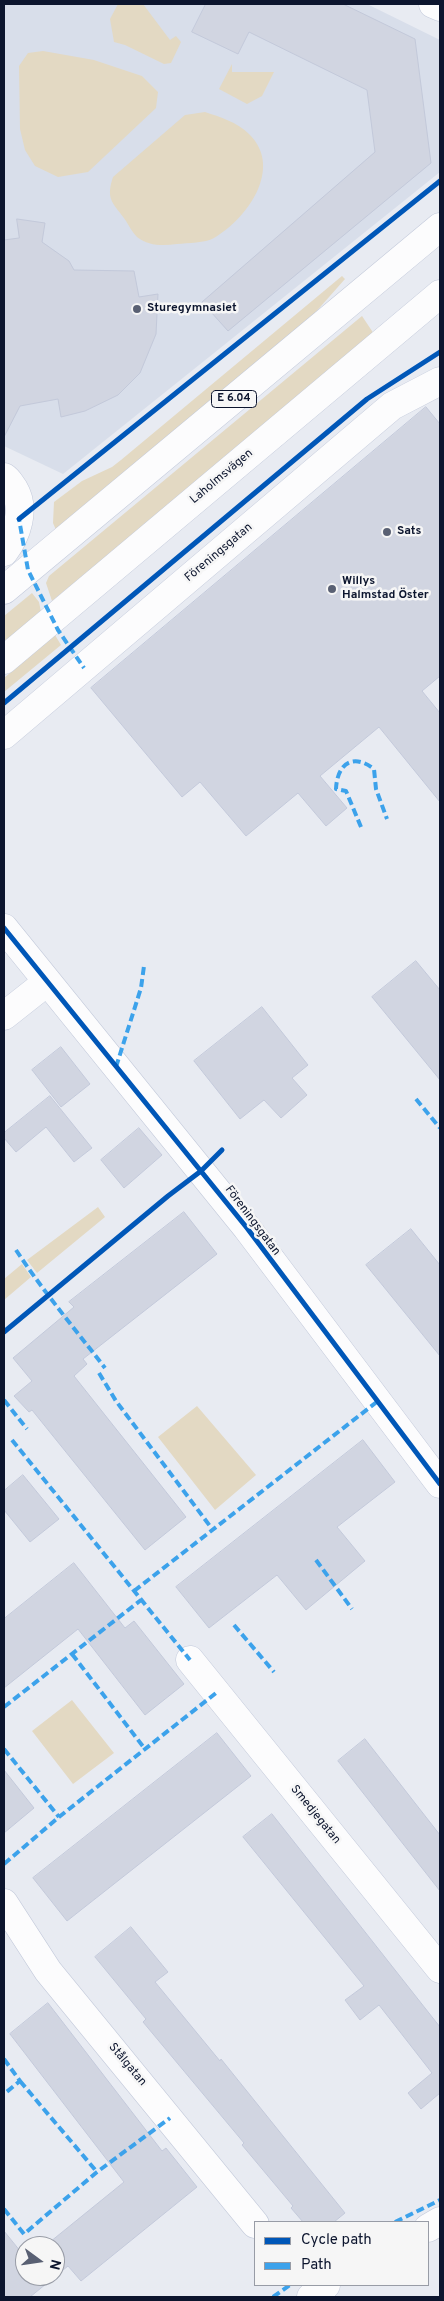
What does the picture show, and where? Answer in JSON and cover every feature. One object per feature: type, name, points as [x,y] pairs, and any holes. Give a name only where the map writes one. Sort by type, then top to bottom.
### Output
[{"type":"main road","points":[[433,4],[440,7]]},
{"type":"main road","name":"E 6.04","points":[[4,590],[440,227]]},
{"type":"main road","name":"Laholmsvägen","points":[[4,660],[440,294]]},
{"type":"main road","name":"Föreningsgatan","points":[[4,735],[392,406],[440,381]]},
{"type":"main road","points":[[4,477],[18,497],[19,519],[12,541],[4,552]]},
{"type":"main road","name":"Föreningsgatan","points":[[4,928],[247,1228],[440,1484]]},
{"type":"main road","points":[[4,1016],[47,982]]},
{"type":"main road","name":"Smedjegatan","points":[[190,1660],[440,1969]]},
{"type":"main road","name":"Stålgatan","points":[[4,1903],[48,1971],[254,2223]]},
{"type":"main road","points":[[429,2227],[440,2221]]},
{"type":"main road","points":[[311,2297],[325,2286]]},
{"type":"shaded area","name":"Sturegymnasiet","points":[[4,4],[367,4],[440,40],[440,172],[63,474],[4,446]]},
{"type":"shaded area","points":[[118,4],[143,4],[170,40],[176,36],[181,42],[171,63],[164,64],[125,45],[114,42],[110,19]]},
{"type":"shaded area","points":[[43,51],[94,60],[142,76],[158,92],[156,108],[88,172],[58,177],[35,166],[25,150],[20,129],[19,66],[28,53]]},
{"type":"shaded area","points":[[232,64],[232,72],[274,72],[262,96],[247,104],[219,89]]},
{"type":"shaded area","points":[[205,112],[239,126],[249,134],[259,147],[263,162],[262,177],[257,192],[249,206],[238,219],[210,240],[156,245],[141,240],[110,197],[113,177],[185,115]]},
{"type":"shaded area","points":[[342,276],[345,279],[314,314],[290,336],[56,530],[53,523],[54,502],[82,481],[112,467],[121,460]]},
{"type":"shaded area","points":[[362,316],[374,334],[335,369],[52,601],[46,583],[49,576]]},
{"type":"shaded area","points":[[32,593],[39,602],[41,612],[4,643],[4,616]]},
{"type":"shaded area","points":[[55,635],[61,645],[4,692],[4,678]]},
{"type":"shaded area","points":[[98,1207],[105,1217],[37,1273],[27,1260]]},
{"type":"shaded area","points":[[22,1264],[31,1277],[4,1300],[4,1279]]},
{"type":"shaded area","points":[[197,1406],[256,1475],[215,1510],[158,1437]]},
{"type":"shaded area","points":[[72,1700],[114,1753],[73,1784],[32,1731]]},
{"type":"building","points":[[206,4],[343,4],[415,39],[431,163],[228,331],[202,302],[375,152],[367,90],[249,32],[238,54],[192,32]]},
{"type":"building","points":[[17,219],[45,223],[42,242],[69,261],[74,270],[134,271],[139,297],[158,294],[156,334],[140,373],[118,395],[85,411],[61,417],[58,399],[20,406],[4,437],[4,240],[19,238]]},
{"type":"building","name":"Willys Halmstad Öster","points":[[426,407],[440,424],[440,676],[422,691],[440,713],[440,802],[379,727],[320,776],[347,808],[326,826],[298,793],[246,836],[200,782],[182,797],[91,688]]},
{"type":"building","points":[[416,961],[440,990],[440,1080],[372,997]]},
{"type":"building","points":[[262,1007],[308,1065],[292,1078],[307,1095],[281,1118],[264,1100],[240,1119],[194,1061]]},
{"type":"building","points":[[61,1047],[90,1084],[61,1107],[32,1070]]},
{"type":"building","points":[[50,1096],[92,1148],[74,1162],[46,1127],[16,1152],[4,1138],[4,1133]]},
{"type":"building","points":[[139,1128],[162,1155],[124,1188],[101,1160]]},
{"type":"building","points":[[184,1212],[217,1254],[83,1359],[87,1364],[74,1376],[186,1517],[145,1550],[32,1410],[29,1412],[14,1396],[32,1381],[13,1358],[74,1307],[69,1302]]},
{"type":"building","points":[[411,1229],[440,1265],[440,1356],[366,1265]]},
{"type":"building","points":[[363,1440],[395,1482],[337,1527],[365,1561],[306,1610],[277,1575],[209,1628],[176,1587]]},
{"type":"building","points":[[23,1475],[59,1519],[30,1542],[4,1510],[4,1491]]},
{"type":"building","points":[[74,1563],[125,1628],[134,1621],[184,1684],[145,1715],[78,1629],[4,1688],[4,1619]]},
{"type":"building","points":[[217,1733],[251,1776],[67,1921],[33,1878]]},
{"type":"building","points":[[365,1739],[440,1835],[440,1891],[338,1761]]},
{"type":"building","points":[[4,1770],[34,1808],[4,1833]]},
{"type":"building","points":[[272,1814],[440,2027],[440,2093],[421,2109],[408,2093],[432,2073],[379,2005],[360,2020],[345,2000],[364,1986],[243,1837]]},
{"type":"building","points":[[131,1927],[168,1972],[155,1982],[220,2061],[221,2059],[345,2213],[335,2221],[302,2221],[291,2208],[293,2206],[242,2145],[244,2143],[143,2022],[146,2019],[95,1957]]},
{"type":"building","points":[[48,2003],[162,2151],[166,2148],[197,2187],[81,2281],[68,2266],[65,2268],[65,2236],[57,2236],[124,2182],[10,2034]]},
{"type":"building","points":[[4,2231],[15,2245],[15,2286],[43,2286],[30,2297],[4,2297]]},
{"type":"marked path","points":[[23,516],[19,519],[28,570],[58,630],[84,668]]},
{"type":"marked path","points":[[361,827],[346,791],[336,789],[339,773],[347,764],[353,762],[366,764],[374,769],[376,789],[387,819]]},
{"type":"marked path","points":[[116,1067],[141,988],[144,966]]},
{"type":"marked path","points":[[416,1099],[440,1128]]},
{"type":"marked path","points":[[16,1250],[48,1295],[105,1368]]},
{"type":"marked path","points":[[99,1373],[116,1401],[213,1530]]},
{"type":"marked path","points":[[4,1400],[27,1429]]},
{"type":"marked path","points":[[134,1591],[378,1401]]},
{"type":"marked path","points":[[12,1440],[190,1660]]},
{"type":"marked path","points":[[316,1560],[352,1609]]},
{"type":"marked path","points":[[4,1707],[141,1600]]},
{"type":"marked path","points":[[234,1625],[274,1672]]},
{"type":"marked path","points":[[72,1654],[145,1749]]},
{"type":"marked path","points":[[4,1864],[59,1817],[216,1693]]},
{"type":"marked path","points":[[4,1749],[59,1817]]},
{"type":"marked path","points":[[4,2059],[20,2081],[4,2094]]},
{"type":"marked path","points":[[20,2081],[97,2172]]},
{"type":"marked path","points":[[4,2209],[24,2234],[97,2172],[170,2118]]},
{"type":"marked path","points":[[397,2221],[440,2200]]},
{"type":"marked path","points":[[273,2297],[289,2286]]},
{"type":"cycle path","points":[[19,519],[440,181]]},
{"type":"cycle path","points":[[4,703],[367,399],[440,352]]},
{"type":"cycle path","points":[[4,928],[247,1228],[440,1484]]},
{"type":"cycle path","points":[[4,1332],[168,1196],[201,1171],[222,1150]]},
{"type":"place","name":"Sturegymnasiet","points":[[137,309]]},
{"type":"place","name":"Sats","points":[[387,532]]},
{"type":"place","name":"Willys Halmstad Öster","points":[[332,589]]}]
